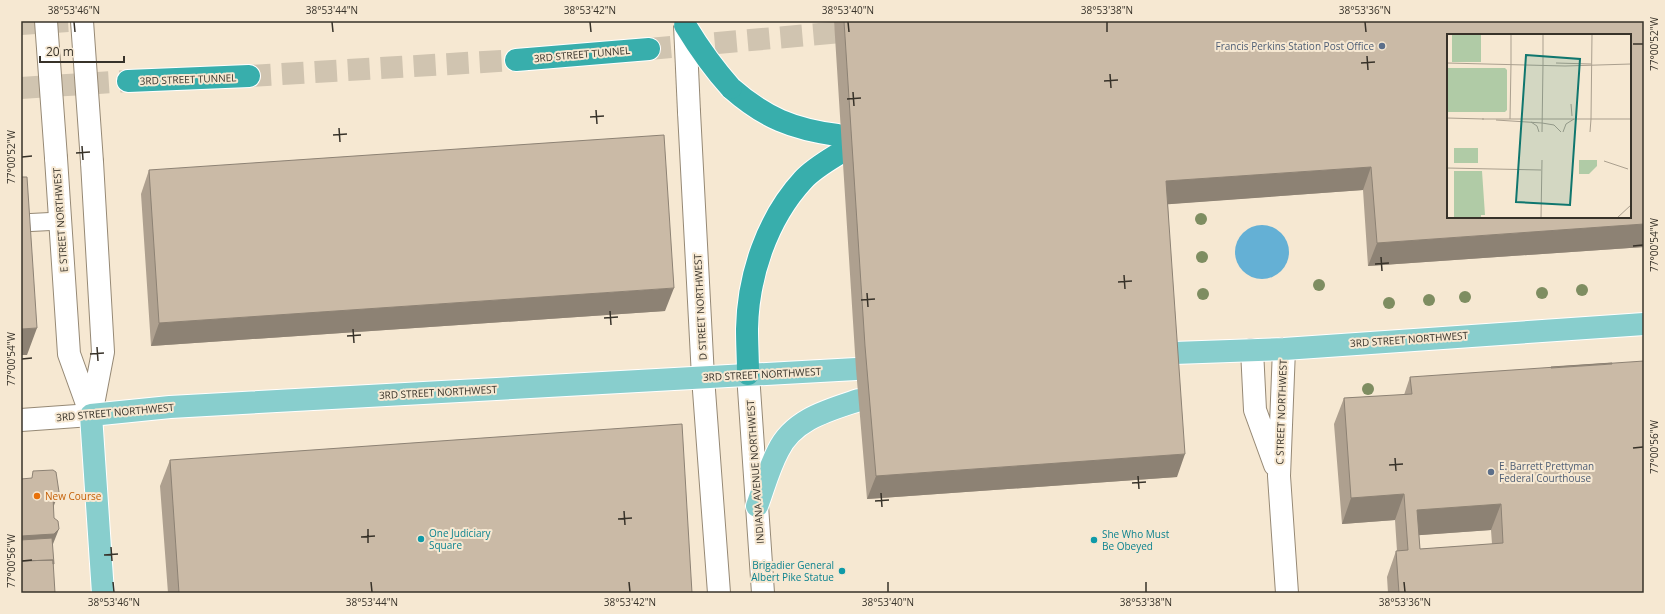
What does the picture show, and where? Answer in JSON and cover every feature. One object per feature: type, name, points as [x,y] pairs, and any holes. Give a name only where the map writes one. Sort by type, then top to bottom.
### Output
[{"type":"highway","points":[[685,23],[716,72],[753,106],[788,124],[810,131],[839,144],[818,167],[803,180],[776,218],[765,242],[755,269],[750,294],[747,328],[748,374]]},
{"type":"highway","name":"3RD STREET TUNNEL","points":[[516,60],[649,49]]},
{"type":"highway","name":"3RD STREET TUNNEL","points":[[128,81],[249,76]]},
{"type":"main road","name":"3RD STREET NORTHWEST","points":[[1174,353],[1284,349],[1644,324]]},
{"type":"main road","name":"3RD STREET NORTHWEST","points":[[91,415],[170,407],[856,369]]},
{"type":"main road","points":[[757,506],[778,449],[790,434],[798,426],[813,417],[828,410],[859,400]]},
{"type":"main road","name":"E STREET NORTHWEST","points":[[91,415],[103,593]]},
{"type":"street","name":"E STREET NORTHWEST","points":[[46,21],[69,354],[91,415]]},
{"type":"street","name":"E STREET NORTHWEST","points":[[82,21],[103,352],[91,415]]},
{"type":"street","name":"D STREET NORTHWEST","points":[[685,23],[703,377],[719,593]]},
{"type":"street","name":"C STREET NORTHWEST","points":[[1284,349],[1279,476],[1287,593]]},
{"type":"street","name":"C STREET NORTHWEST","points":[[1252,350],[1256,410],[1279,476]]},
{"type":"street","name":"INDIANA AVENUE NORTHWEST","points":[[748,374],[763,593]]},
{"type":"street","name":"3RD STREET NORTHWEST","points":[[21,420],[91,415]]},
{"type":"lane","points":[[21,223],[60,221]]},
{"type":"water","points":[[1257,225],[1267,225],[1277,229],[1285,237],[1289,247],[1289,257],[1285,267],[1277,275],[1267,279],[1257,279],[1247,275],[1239,267],[1235,257],[1235,247],[1239,237],[1247,229]]},
{"type":"building","points":[[844,21],[1644,21],[1644,224],[1377,243],[1371,167],[1166,181],[1185,454],[876,476],[865,346]]},
{"type":"building","points":[[664,135],[674,288],[159,323],[149,170]]},
{"type":"building","points":[[21,177],[27,177],[37,328],[21,329]]},
{"type":"building","name":"E. Barrett Prettyman Federal Courthouse","points":[[1644,361],[1644,593],[1399,593],[1396,551],[1408,550],[1404,494],[1351,498],[1344,398],[1412,394],[1410,377]],"holes":[[[1501,504],[1503,543],[1420,549],[1417,510]]]},
{"type":"building","points":[[1612,364],[1551,368],[1551,367]]},
{"type":"building","name":"One Judiciary Square","points":[[682,424],[692,593],[179,593],[170,460]]},
{"type":"building","points":[[53,470],[56,472],[59,492],[53,497],[54,518],[58,521],[59,529],[54,534],[21,536],[21,479],[32,478],[33,471]]},
{"type":"building","points":[[52,538],[54,564],[53,560],[21,561],[21,540]]},
{"type":"building","points":[[53,560],[55,593],[21,593],[21,561]]},
{"type":"tunnel","points":[[21,24],[68,21]]},
{"type":"tunnel","points":[[649,49],[865,30]]},
{"type":"tunnel","points":[[249,76],[516,60]]},
{"type":"tunnel","points":[[21,88],[128,81]]},
{"type":"place","name":"Francis Perkins Station Post Office","points":[[1382,46]]},
{"type":"place","name":"E. Barrett Prettyman Federal Courthouse","points":[[1491,472]]},
{"type":"place","name":"New Course","points":[[37,496]]},
{"type":"place","name":"One Judiciary Square","points":[[421,539]]},
{"type":"place","name":"She Who Must Be Obeyed","points":[[1094,540]]},
{"type":"place","name":"Brigadier General Albert Pike Statue","points":[[842,571]]}]
